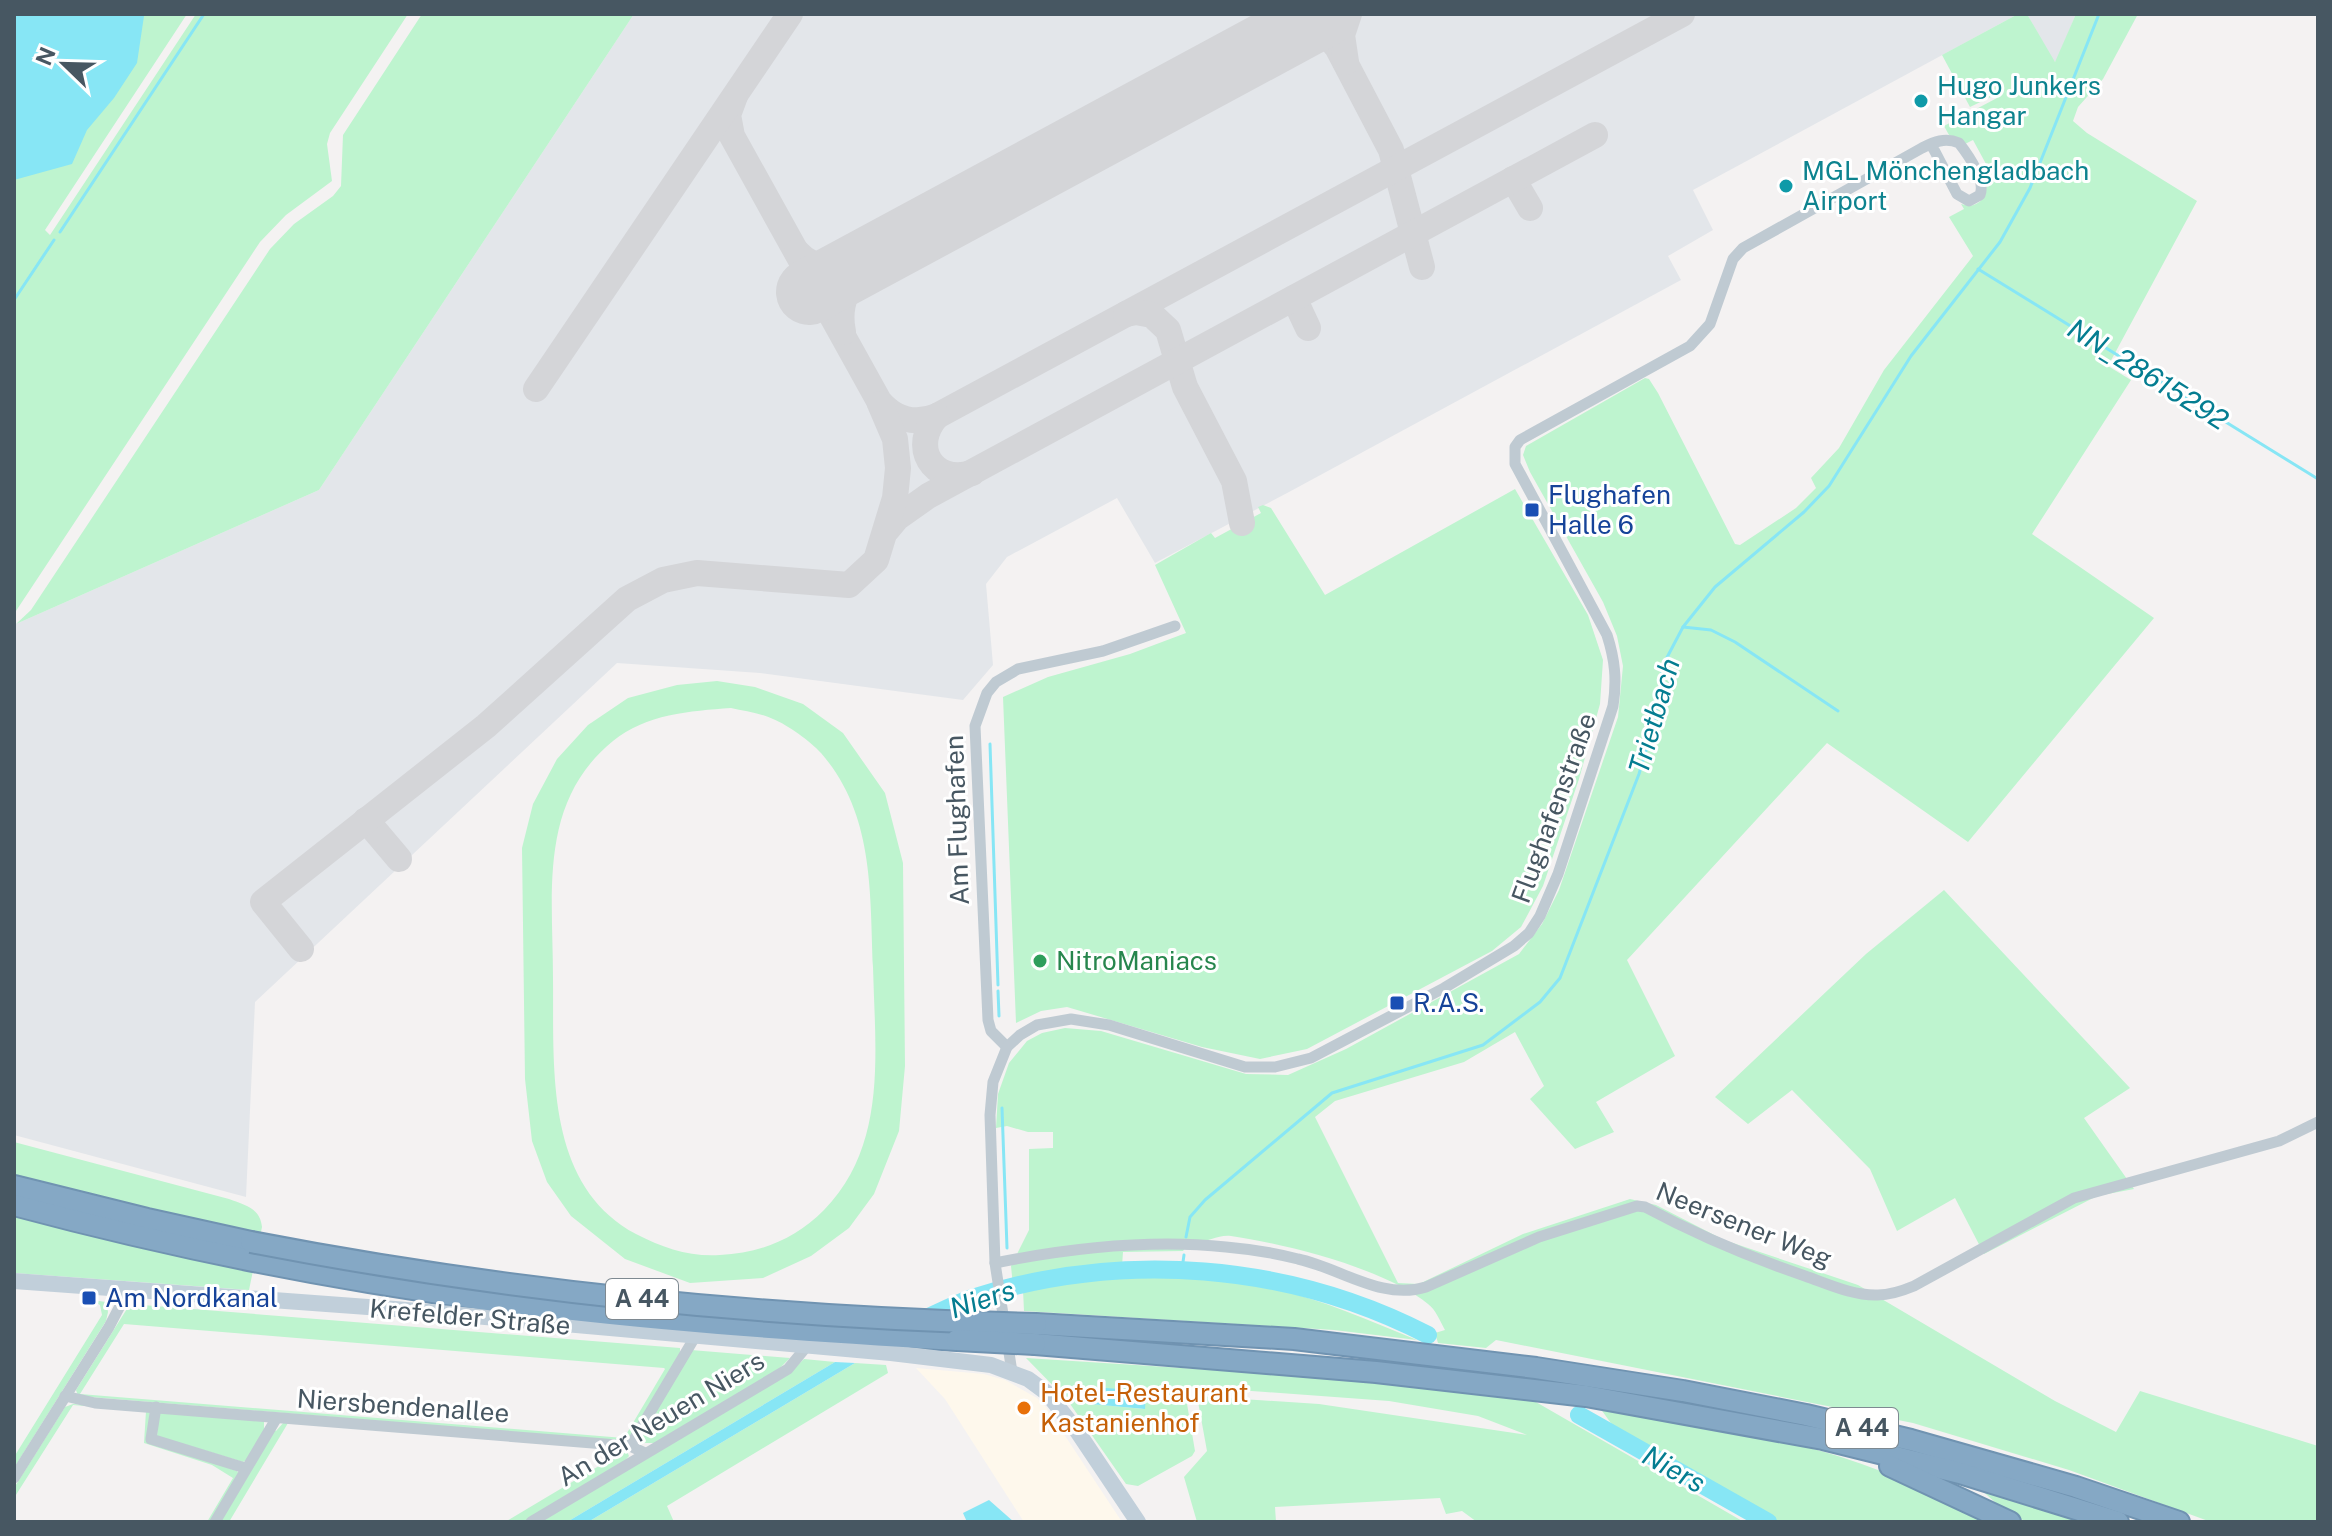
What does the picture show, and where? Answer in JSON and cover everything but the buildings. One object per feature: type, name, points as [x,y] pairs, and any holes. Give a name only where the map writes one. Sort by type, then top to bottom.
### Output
[{"type":"highway","name":"A 44","points":[[14,1186],[133,1216],[249,1251]]},
{"type":"highway","name":"A 44","points":[[14,1205],[249,1251],[411,1289],[590,1313],[766,1328],[1294,1339],[1536,1368],[1683,1391],[1911,1440],[2076,1487],[2179,1522]]},
{"type":"highway","name":"A 44","points":[[1035,1334],[1586,1396],[1823,1439],[1960,1473],[2118,1522]]},
{"type":"highway","points":[[1823,1439],[1941,1488],[2010,1522]]},
{"type":"street","points":[[1950,140],[1963,148],[1983,187],[1975,199],[1969,201],[1957,194],[1931,144],[1950,140]]},
{"type":"street","name":"Flughafenstraße","points":[[1007,1047],[1037,1025],[1071,1019],[1109,1025],[1245,1067],[1275,1067],[1311,1058],[1394,1015],[1497,959],[1529,933],[1558,874],[1613,706],[1617,683],[1615,660],[1607,635],[1515,464],[1515,447],[1520,440],[1690,346],[1710,324],[1733,259],[1743,248],[1931,144]]},
{"type":"street","name":"Am Flughafen","points":[[1007,1047],[991,1031],[988,1020],[975,726],[987,693],[996,682],[1018,669],[1103,651],[1175,626]]},
{"type":"street","points":[[1007,1047],[993,1082],[990,1115],[996,1269],[1012,1372]]},
{"type":"street","name":"Neersener Weg","points":[[996,1269],[1111,1247],[1164,1244],[1226,1247],[1299,1259],[1383,1288],[1409,1291],[1426,1287],[1539,1237],[1637,1206],[1743,1254],[1843,1289],[1880,1296],[1914,1286],[2074,1198],[2279,1141],[2318,1122]]},
{"type":"street","name":"Krefelder Straße","points":[[14,1281],[124,1287],[976,1362],[1012,1372],[1035,1383],[1062,1410],[1138,1522]]},
{"type":"street","points":[[14,1478],[116,1313],[124,1287]]},
{"type":"street","points":[[630,1446],[695,1337]]},
{"type":"street","name":"An der Neuen Niers","points":[[531,1522],[788,1369],[807,1346]]},
{"type":"street","name":"Niersbendenallee","points":[[65,1396],[95,1403],[630,1446],[645,1453]]},
{"type":"street","points":[[156,1407],[151,1439],[245,1468]]},
{"type":"street","points":[[215,1522],[276,1419]]},
{"type":"shaded area","points":[[634,14],[2018,14],[1693,190],[1713,230],[1668,256],[1681,280],[1289,492],[1155,563],[1117,498],[1007,557],[986,584],[993,665],[963,700],[760,673],[617,663],[255,1002],[246,1197],[14,1135],[14,627],[319,490]]},
{"type":"shaded area","points":[[2027,14],[2076,14],[2054,62]]},
{"type":"shaded area","points":[[916,1368],[984,1374],[1005,1380],[1037,1398],[1122,1522],[1024,1522],[945,1399]]},
{"type":"green space","points":[[14,14],[187,14],[45,230],[50,235],[196,14],[408,14],[330,133],[327,144],[332,181],[286,215],[260,242],[14,614]]},
{"type":"green space","points":[[422,14],[634,14],[319,490],[16,624],[31,610],[270,249],[294,224],[333,196],[341,186],[343,135]]},
{"type":"green space","points":[[2018,14],[2027,14],[2055,62],[2076,14],[2138,14],[2103,79],[2078,107],[2073,121],[2087,133],[2197,201],[2108,366],[2131,380],[2032,534],[2154,618],[1968,842],[1827,743],[1627,960],[1675,1056],[1596,1102],[1614,1132],[1575,1149],[1530,1099],[1544,1086],[1515,1032],[1464,1062],[1335,1101],[1315,1117],[1398,1283],[1419,1284],[1523,1234],[1630,1199],[1656,1205],[1724,1240],[1858,1285],[2055,1401],[2116,1432],[2140,1391],[2318,1446],[2318,1522],[2211,1522],[2069,1470],[1913,1423],[1496,1340],[1486,1348],[1438,1343],[1435,1333],[1445,1330],[1438,1316],[1431,1306],[1410,1291],[1362,1269],[1254,1240],[1226,1236],[1189,1242],[1183,1251],[1123,1252],[1122,1266],[1013,1286],[1011,1266],[1029,1230],[1029,1149],[1053,1148],[1053,1132],[1028,1132],[1007,1126],[996,1128],[998,1094],[1009,1063],[1027,1041],[1042,1033],[1065,1028],[1101,1031],[1246,1074],[1288,1075],[1346,1049],[1519,954],[1542,924],[1559,890],[1618,717],[1623,666],[1617,636],[1603,602],[1530,472],[1523,455],[1526,446],[1645,378],[1658,393],[1735,544],[1740,545],[1796,508],[1816,488],[1811,478],[1839,448],[1884,370],[1973,256],[1949,217],[1964,209],[1961,204],[1970,206],[1982,200],[1985,180],[1992,175],[1973,140],[1965,144],[1949,135],[1944,126],[1997,98],[1995,95],[1970,107],[1942,55]]},
{"type":"green space","points":[[1515,489],[1588,615],[1603,660],[1600,704],[1579,779],[1543,886],[1521,927],[1492,951],[1307,1049],[1260,1059],[1202,1047],[1067,1007],[1041,1011],[1016,1023],[1003,697],[1048,677],[1130,654],[1186,633],[1155,565],[1211,533],[1215,538],[1261,513],[1258,507],[1271,508],[1325,595]]},
{"type":"green space","points":[[717,681],[755,687],[803,704],[843,733],[885,793],[903,863],[905,1066],[899,1131],[874,1194],[849,1228],[811,1256],[763,1278],[690,1283],[625,1259],[571,1216],[547,1182],[532,1141],[525,1079],[522,848],[533,804],[557,759],[588,725],[628,698],[677,685]],"holes":[[[731,708],[768,717],[805,739],[821,753],[851,801],[860,827],[869,882],[875,1064],[868,1127],[859,1156],[845,1184],[824,1210],[801,1229],[776,1243],[735,1254],[709,1255],[687,1253],[656,1243],[636,1234],[606,1213],[584,1186],[570,1155],[560,1121],[555,1085],[552,882],[561,820],[572,792],[589,765],[613,741],[654,719]]]},
{"type":"green space","points":[[1944,890],[2130,1088],[2084,1118],[2134,1189],[2097,1196],[1984,1254],[1955,1198],[1897,1231],[1870,1169],[1792,1090],[1748,1124],[1715,1097],[1866,954]]},
{"type":"green space","points":[[14,1142],[229,1199],[251,1208],[258,1215],[262,1227],[249,1290],[14,1273]]},
{"type":"green space","points":[[1114,1277],[1213,1280],[1273,1289],[1328,1305],[1417,1340],[1334,1330],[1024,1311],[1023,1290],[1053,1283]]},
{"type":"green space","points":[[92,1300],[106,1302],[106,1321],[14,1468],[14,1457],[102,1315],[100,1305]]},
{"type":"green space","points":[[130,1304],[680,1348],[680,1353],[630,1439],[623,1441],[78,1396],[76,1390]],"holes":[[[124,1324],[664,1368],[624,1438],[80,1394]]]},
{"type":"green space","points":[[691,1350],[790,1358],[774,1374],[658,1443],[643,1443],[642,1433]]},
{"type":"green space","points":[[1026,1358],[1339,1378],[1529,1398],[1744,1522],[1477,1522],[1462,1511],[1446,1514],[1440,1498],[1275,1507],[1276,1522],[1197,1522],[1184,1477],[1207,1451],[1197,1396],[1319,1404],[1527,1435],[1478,1416],[1389,1401],[1184,1386],[1195,1451],[1192,1456],[1138,1486],[1126,1484],[1068,1401]],"holes":[[[1092,1387],[1144,1409],[1091,1404]]]},
{"type":"green space","points":[[804,1359],[835,1362],[567,1522],[538,1522],[790,1372]]},
{"type":"green space","points":[[855,1363],[886,1365],[888,1373],[667,1506],[674,1522],[588,1522]]},
{"type":"green space","points":[[73,1404],[150,1411],[148,1440],[237,1471],[239,1474],[210,1522],[207,1522],[233,1478],[212,1465],[144,1443],[146,1411],[73,1405],[14,1498],[14,1488],[65,1407]]},
{"type":"green space","points":[[1600,1408],[1752,1435],[1841,1457],[1938,1495],[1995,1522],[1777,1522],[1613,1426]]},
{"type":"green space","points":[[159,1411],[264,1421],[264,1430],[243,1462],[157,1436]]},
{"type":"green space","points":[[284,1422],[626,1449],[629,1456],[622,1464],[525,1522],[505,1522],[614,1457],[609,1449],[288,1423],[229,1522],[218,1522],[273,1429],[276,1431]]},
{"type":"green space","points":[[1979,1488],[2089,1522],[2027,1522],[2005,1511]]},
{"type":"water","points":[[14,14],[144,16],[137,63],[114,98],[87,130],[72,164],[14,180]]},
{"type":"water","points":[[835,1362],[855,1363],[588,1522],[567,1522]]},
{"type":"water","points":[[1092,1387],[1146,1391],[1145,1409],[1090,1404]]},
{"type":"water","points":[[989,1500],[1014,1522],[967,1522],[963,1513]]},
{"type":"waterway","points":[[60,232],[204,14]]},
{"type":"waterway","name":"Trietbach","points":[[1186,1237],[1190,1217],[1205,1200],[1332,1093],[1483,1045],[1540,1002],[1560,978],[1639,774],[1654,724],[1663,665],[1683,627],[1715,587],[1804,512],[1829,486],[1911,356],[2000,242],[2030,188],[2099,14]]},
{"type":"waterway","points":[[14,300],[54,240]]},
{"type":"waterway","name":"NN_28615292","points":[[1978,269],[2318,479]]},
{"type":"waterway","points":[[1683,627],[1711,630],[1735,642],[1838,711]]},
{"type":"waterway","points":[[990,744],[998,985]]},
{"type":"waterway","points":[[998,991],[999,1016]]},
{"type":"waterway","points":[[1002,1108],[1007,1248]]},
{"type":"waterway","name":"Trietbach","points":[[1182,1269],[1184,1255]]},
{"type":"waterway","name":"Niers","points":[[922,1320],[972,1298],[1029,1283],[1087,1273],[1146,1270],[1204,1272],[1262,1279],[1319,1292],[1374,1311],[1428,1335]]},
{"type":"waterway","name":"Niers","points":[[1579,1415],[1768,1522]]},
{"type":"taxiway","points":[[536,389],[790,14]]},
{"type":"taxiway","points":[[1346,62],[1342,35],[1349,14]]},
{"type":"taxiway","points":[[735,96],[728,115],[732,136],[879,401],[898,416],[921,420],[937,416],[1682,14]]},
{"type":"taxiway","points":[[1289,33],[1315,32],[1327,37],[1337,47],[1391,150],[1422,267]]},
{"type":"taxiway","points":[[887,530],[897,518],[928,496],[1595,135]]},
{"type":"taxiway","points":[[1513,179],[1530,208]]},
{"type":"taxiway","points":[[797,252],[821,266],[838,267],[867,261]]},
{"type":"taxiway","points":[[843,332],[842,312],[846,294],[867,261]]},
{"type":"taxiway","points":[[1294,298],[1308,328]]},
{"type":"taxiway","points":[[1126,314],[1152,315],[1168,330],[1185,387],[1234,481],[1242,523]]},
{"type":"taxiway","points":[[301,949],[263,902],[486,726],[627,599],[663,580],[697,573],[849,585],[876,560],[895,498],[898,468],[895,439],[880,404]]},
{"type":"taxiway","points":[[937,416],[925,439],[929,460],[946,473],[972,473]]},
{"type":"taxiway","points":[[366,820],[399,859]]},
{"type":"runway","points":[[809,292],[1324,14]]},
{"type":"place","name":"Hugo Junkers Hangar","points":[[1921,101]]},
{"type":"place","name":"MGL Mönchengladbach Airport","points":[[1786,186]]},
{"type":"place","name":"Flughafen Halle 6","points":[[1532,510]]},
{"type":"place","name":"NitroManiacs","points":[[1040,961]]},
{"type":"place","name":"R.A.S.","points":[[1397,1003]]},
{"type":"place","name":"Am Nordkanal","points":[[89,1298]]},
{"type":"place","name":"Hotel-Restaurant Kastanienhof","points":[[1024,1408]]}]
